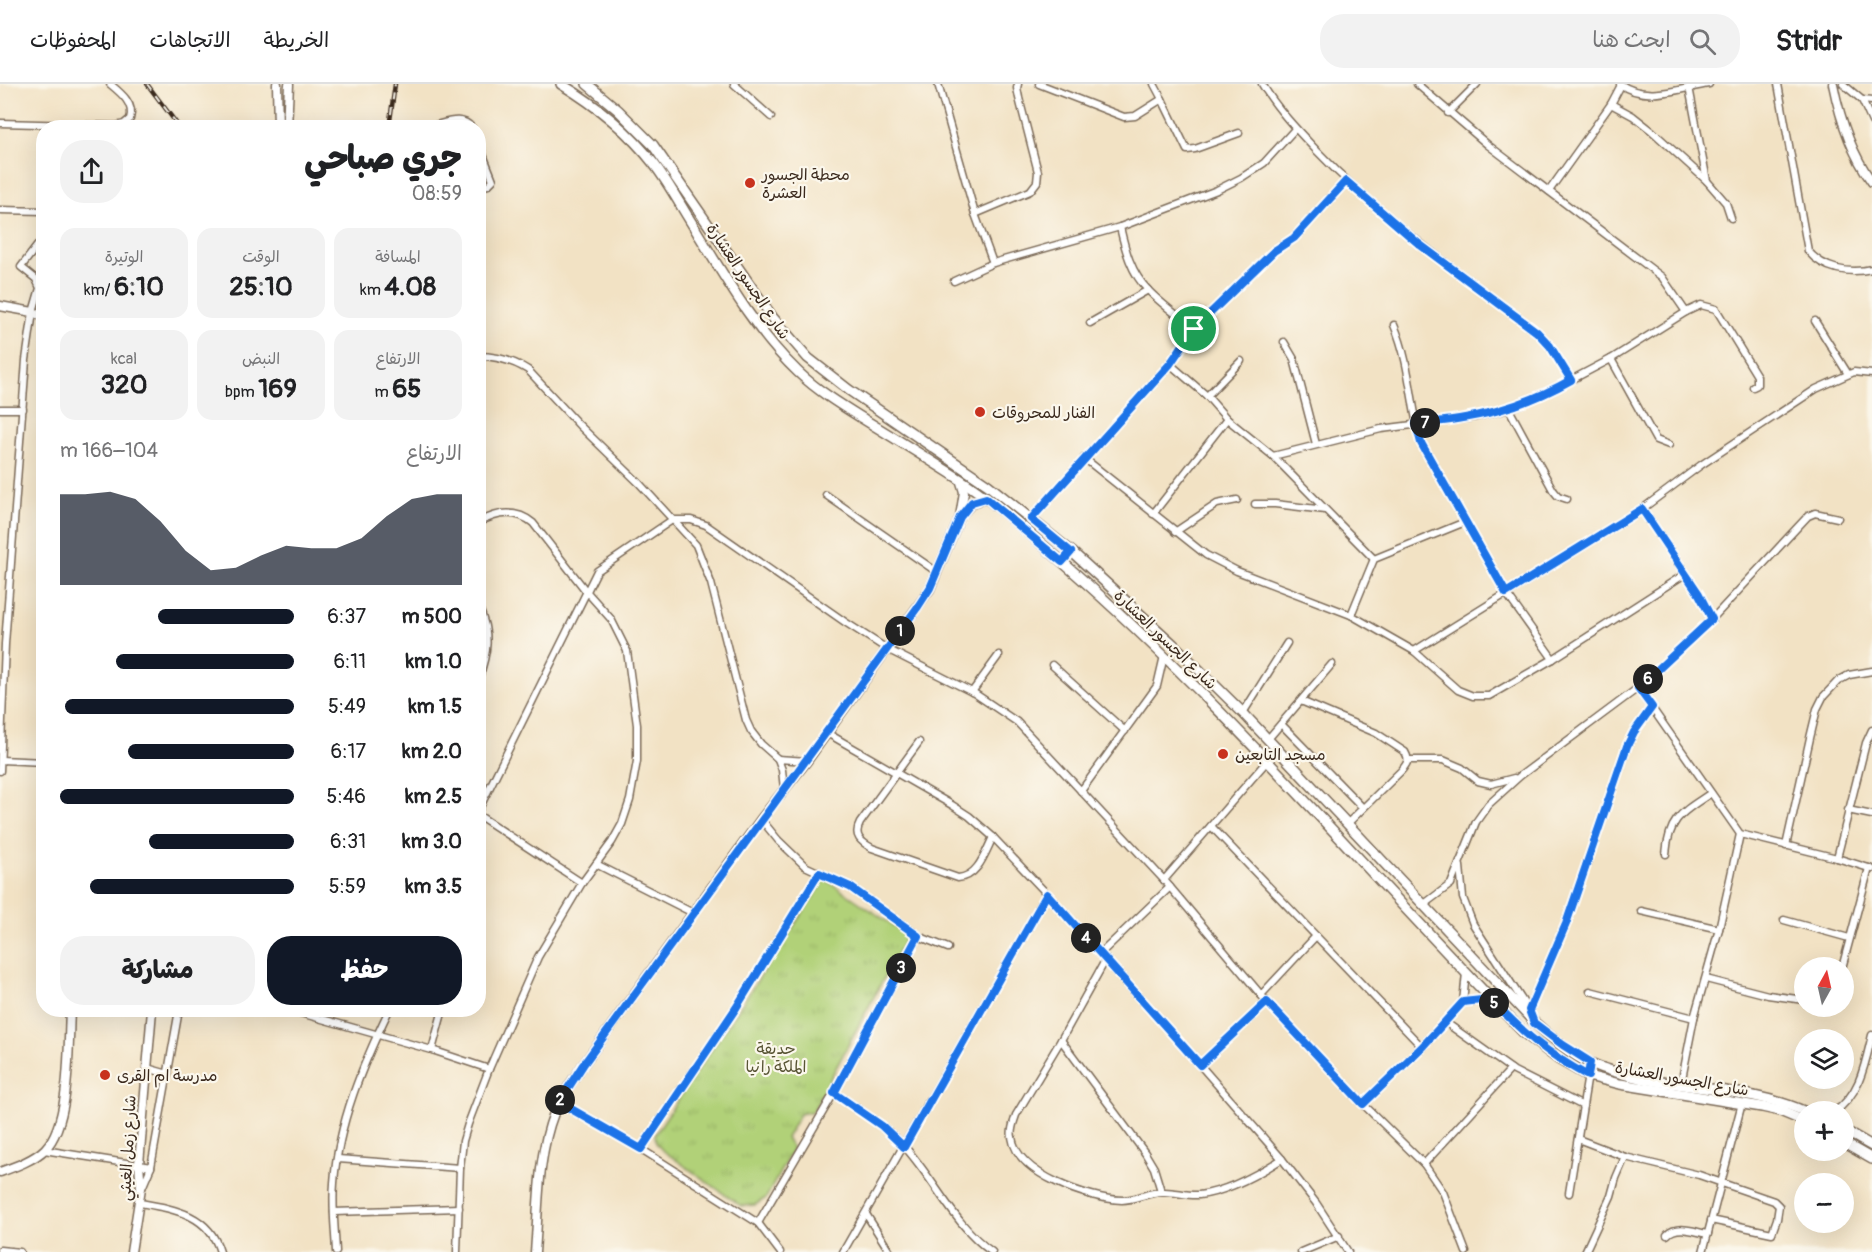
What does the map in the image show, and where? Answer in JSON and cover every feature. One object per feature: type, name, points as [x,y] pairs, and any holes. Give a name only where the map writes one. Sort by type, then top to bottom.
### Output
[{"type":"main road","name":"شارع الجسور العشارة","points":[[561,84],[584,98],[627,134],[654,164],[751,315],[783,358],[800,375],[836,402],[960,479],[1062,562],[1164,656],[1268,759],[1524,1033],[1540,1046],[1588,1076],[1630,1086],[1742,1103],[1780,1111],[1794,1117]]},
{"type":"main road","name":"شارع الجسور العشارة","points":[[590,85],[653,145],[773,318],[807,358],[849,390],[973,473],[1071,552],[1173,644],[1268,739],[1534,1023],[1590,1062],[1635,1077],[1769,1100],[1794,1108]]},
{"type":"main road","points":[[1062,562],[1071,552]]},
{"type":"main road","points":[[1854,1136],[1872,1146]]},
{"type":"main road","points":[[1854,1149],[1872,1159]]},
{"type":"street","points":[[110,84],[129,103],[132,115],[129,120]]},
{"type":"street","points":[[277,84],[278,120]]},
{"type":"street","points":[[287,120],[289,84]]},
{"type":"street","points":[[735,84],[771,117]]},
{"type":"street","points":[[938,84],[975,214],[993,263]]},
{"type":"street","points":[[975,214],[1030,191],[1037,182],[1038,172],[1019,98],[1018,84]]},
{"type":"street","points":[[1039,84],[1124,117],[1135,116],[1162,99]]},
{"type":"street","points":[[1154,84],[1186,150],[1239,133]]},
{"type":"street","points":[[1262,84],[1296,129],[1346,181],[1419,244],[1537,332],[1550,346],[1571,380]]},
{"type":"street","points":[[1417,84],[1488,145],[1662,277],[1686,312]]},
{"type":"street","points":[[1448,113],[1477,84]]},
{"type":"street","points":[[1549,191],[1611,104],[1621,85],[1631,91],[1650,95],[1709,84]]},
{"type":"street","points":[[1778,84],[1808,251],[1824,264],[1849,272],[1872,269]]},
{"type":"street","points":[[1833,84],[1842,121],[1851,145],[1872,183]]},
{"type":"street","points":[[1843,84],[1862,100],[1872,122]]},
{"type":"street","points":[[1689,87],[1707,181]]},
{"type":"street","points":[[1862,100],[1872,101]]},
{"type":"street","points":[[1611,104],[1633,116],[1652,131],[1707,181],[1726,203],[1731,218]]},
{"type":"street","points":[[0,123],[36,125]]},
{"type":"street","points":[[954,281],[993,263],[1120,227],[1178,206],[1241,178],[1264,163],[1296,129]]},
{"type":"street","points":[[486,162],[493,180],[486,185]]},
{"type":"street","points":[[1031,519],[1170,364],[1194,329],[1274,251],[1294,238],[1346,181]]},
{"type":"street","points":[[0,210],[36,211]]},
{"type":"street","points":[[1120,227],[1131,263],[1148,290],[1194,329]]},
{"type":"street","points":[[36,247],[21,267],[36,279]]},
{"type":"street","points":[[1090,323],[1148,290]]},
{"type":"street","points":[[0,771],[3,681],[22,409],[26,360],[36,298]]},
{"type":"street","points":[[1273,456],[1382,429],[1476,417],[1509,409],[1532,400],[1611,359],[1701,305],[1716,309],[1757,376],[1757,385],[1753,387]]},
{"type":"street","points":[[0,306],[36,313]]},
{"type":"street","points":[[1815,321],[1848,374]]},
{"type":"street","points":[[1394,325],[1401,340],[1421,443],[1506,593],[1552,659]]},
{"type":"street","points":[[1284,342],[1294,359],[1316,444]]},
{"type":"street","points":[[486,356],[501,357],[528,370],[579,425],[639,483],[686,533],[701,554],[716,602],[746,720],[761,744],[778,759],[782,770],[784,790]]},
{"type":"street","points":[[1611,359],[1656,440],[1669,445]]},
{"type":"street","points":[[1207,396],[1240,362]]},
{"type":"street","points":[[1170,364],[1207,396],[1227,419],[1273,456],[1374,559]]},
{"type":"street","points":[[1414,651],[1642,509],[1701,465],[1816,389],[1848,374],[1862,372],[1872,374]]},
{"type":"street","points":[[0,409],[22,409]]},
{"type":"street","points":[[1509,409],[1553,490],[1558,496],[1567,499]]},
{"type":"street","points":[[1153,514],[1227,419]]},
{"type":"street","points":[[1084,458],[1206,555],[1237,571],[1351,615],[1414,651],[1458,690],[1473,696],[1489,696],[1552,659],[1685,574]]},
{"type":"street","points":[[535,1252],[543,1160],[550,1126],[559,1102],[583,1065],[930,588],[960,517],[964,492],[960,479]]},
{"type":"street","points":[[826,495],[937,572]]},
{"type":"street","points":[[960,517],[972,502],[986,498]]},
{"type":"street","points":[[1175,532],[1217,504],[1237,500]]},
{"type":"street","points":[[1255,504],[1325,510]]},
{"type":"street","points":[[1642,509],[1699,594],[1712,619]]},
{"type":"street","points":[[457,1252],[459,1168],[468,1124],[527,978],[582,884],[622,824],[630,801],[637,761],[637,725],[627,651],[611,619],[527,518],[517,513],[508,513],[486,519]]},
{"type":"street","points":[[1424,905],[1451,884],[1476,822],[1488,805],[1520,776],[1638,688],[1712,619],[1808,516],[1815,513],[1838,518]]},
{"type":"street","points":[[486,797],[597,571],[672,520],[691,520],[706,525],[887,649],[972,692],[1017,722],[1164,880],[1267,1002],[1363,1104],[1424,1164],[1443,1192],[1466,1252]]},
{"type":"street","points":[[1351,615],[1374,559],[1465,522]]},
{"type":"street","points":[[0,603],[8,603]]},
{"type":"street","points":[[486,625],[488,644],[486,651]]},
{"type":"street","points":[[1243,713],[1287,643]]},
{"type":"street","points":[[972,692],[999,655]]},
{"type":"street","points":[[1081,790],[1159,682],[1164,656]]},
{"type":"street","points":[[1268,739],[1332,664]]},
{"type":"street","points":[[1052,665],[1125,731]]},
{"type":"street","points":[[1786,846],[1817,709],[1823,697],[1838,681],[1849,675],[1872,671]]},
{"type":"street","points":[[1638,688],[1740,834],[1870,868],[1845,957]]},
{"type":"street","points":[[1301,700],[1376,733],[1405,752],[1409,760]]},
{"type":"street","points":[[1529,1010],[1566,924],[1627,746],[1652,707]]},
{"type":"street","points":[[1281,724],[1363,808]]},
{"type":"street","points":[[1837,858],[1848,810],[1872,730]]},
{"type":"street","points":[[826,733],[960,810],[993,837],[1101,953],[1282,1159],[1339,1236],[1348,1252]]},
{"type":"street","points":[[919,742],[860,823],[857,836],[863,843],[948,875],[965,878],[978,866],[993,837]]},
{"type":"street","points":[[778,759],[807,760]]},
{"type":"street","points":[[1164,880],[1268,759]]},
{"type":"street","points":[[1,760],[36,762]]},
{"type":"street","points":[[1409,760],[1443,760],[1462,768],[1478,781],[1491,784],[1520,776]]},
{"type":"street","points":[[1347,825],[1401,771],[1409,760]]},
{"type":"street","points":[[1665,855],[1669,833],[1674,822],[1680,815],[1711,793]]},
{"type":"street","points":[[1848,810],[1872,815]]},
{"type":"street","points":[[486,818],[582,884]]},
{"type":"street","points":[[761,819],[777,840],[806,866],[850,887],[918,936],[948,948]]},
{"type":"street","points":[[1211,826],[1422,1047]]},
{"type":"street","points":[[1682,1084],[1694,1018],[1719,929],[1740,834]]},
{"type":"street","points":[[1460,862],[1463,898],[1473,924],[1529,1010],[1534,1023]]},
{"type":"street","points":[[596,864],[693,913]]},
{"type":"street","points":[[641,1149],[736,1008],[819,873]]},
{"type":"street","points":[[1101,953],[1170,887]]},
{"type":"street","points":[[843,1252],[1047,894]]},
{"type":"street","points":[[1641,911],[1719,929]]},
{"type":"street","points":[[1784,920],[1849,938]]},
{"type":"street","points":[[758,1223],[834,1093],[918,936]]},
{"type":"street","points":[[1261,995],[1316,936]]},
{"type":"street","points":[[1106,959],[1012,1127],[1011,1138],[1024,1160],[1055,1182],[1091,1195],[1130,1200],[1161,1191],[1186,1195],[1211,1192],[1256,1176],[1282,1159]]},
{"type":"street","points":[[1363,1104],[1422,1047],[1463,1002],[1466,973]]},
{"type":"street","points":[[1706,979],[1768,995],[1794,999]]},
{"type":"street","points":[[1590,991],[1694,1018]]},
{"type":"street","points":[[1463,1002],[1491,999]]},
{"type":"street","points":[[1200,1065],[1267,1002]]},
{"type":"street","points":[[0,1172],[44,1150],[60,1122],[64,1101],[70,1017]]},
{"type":"street","name":"شارع زمل الغيثي","points":[[131,1252],[140,1203],[139,1164],[151,1017]]},
{"type":"street","points":[[141,1188],[151,1167],[178,1017]]},
{"type":"street","points":[[317,1017],[489,1069]]},
{"type":"street","points":[[336,1252],[334,1184],[350,1101],[386,1017]]},
{"type":"street","points":[[432,1050],[441,1017]]},
{"type":"street","points":[[1445,1022],[1511,1069],[1583,1106]]},
{"type":"street","points":[[1847,1101],[1858,1084],[1865,1066],[1872,1035]]},
{"type":"street","points":[[1061,1040],[1145,1153],[1154,1168],[1161,1191]]},
{"type":"street","points":[[1569,1193],[1590,1062]]},
{"type":"street","points":[[147,1068],[168,1074]]},
{"type":"street","points":[[1424,1164],[1511,1069]]},
{"type":"street","points":[[834,1093],[882,1126],[904,1147],[966,1230],[992,1252]]},
{"type":"street","points":[[559,1102],[641,1149],[758,1223],[780,1252]]},
{"type":"street","points":[[1703,1252],[1742,1103]]},
{"type":"street","points":[[1578,1139],[1625,1157],[1699,1175],[1774,1201],[1779,1208],[1771,1233],[1711,1220]]},
{"type":"street","points":[[44,1150],[151,1167]]},
{"type":"street","points":[[1585,1252],[1611,1196],[1625,1157]]},
{"type":"street","points":[[338,1159],[459,1168]]},
{"type":"street","points":[[140,1203],[193,1216],[211,1233],[220,1252]]},
{"type":"street","points":[[334,1212],[459,1208]]},
{"type":"street","points":[[866,1214],[890,1252]]},
{"type":"street","points":[[1667,1235],[1678,1229],[1708,1234]]},
{"type":"street","points":[[1301,1252],[1339,1236]]},
{"type":"street","points":[[0,1250],[20,1252]]},
{"type":"green space","name":"حديقة الملكة رانيا","points":[[825,879],[907,935],[813,1111],[800,1114],[786,1138],[793,1148],[766,1198],[755,1205],[741,1206],[662,1150],[656,1143],[655,1134]]},
{"type":"railway","points":[[147,84],[174,120]]},
{"type":"railway","points":[[390,120],[395,84]]},
{"type":"place","name":"محطة الجسور العشرة","points":[[750,183]]},
{"type":"place","name":"الفنار للمحروقات","points":[[980,412]]},
{"type":"place","name":"مسجد التابعين","points":[[1223,754]]},
{"type":"place","name":"مدرسة ام القرى","points":[[105,1075]]},
{"type":"route","points":[[1346,181],[1419,244],[1537,332],[1550,346],[1571,380],[1509,409],[1445,422],[1416,424],[1421,443],[1506,593],[1642,509],[1704,603],[1712,619],[1638,688],[1652,707],[1627,746],[1566,924],[1529,1010],[1534,1023],[1576,1055],[1590,1062],[1588,1076],[1540,1046],[1491,999],[1463,1002],[1422,1047],[1363,1104],[1267,1002],[1200,1065],[1047,894],[904,1147],[864,1112],[834,1093],[918,936],[850,887],[819,873],[736,1008],[641,1149],[559,1102],[583,1065],[761,819],[807,760],[917,608],[930,588],[960,517],[972,502],[986,498],[1062,562],[1071,552],[1031,519],[1170,364],[1194,329],[1274,251],[1303,230],[1346,181]]}]
